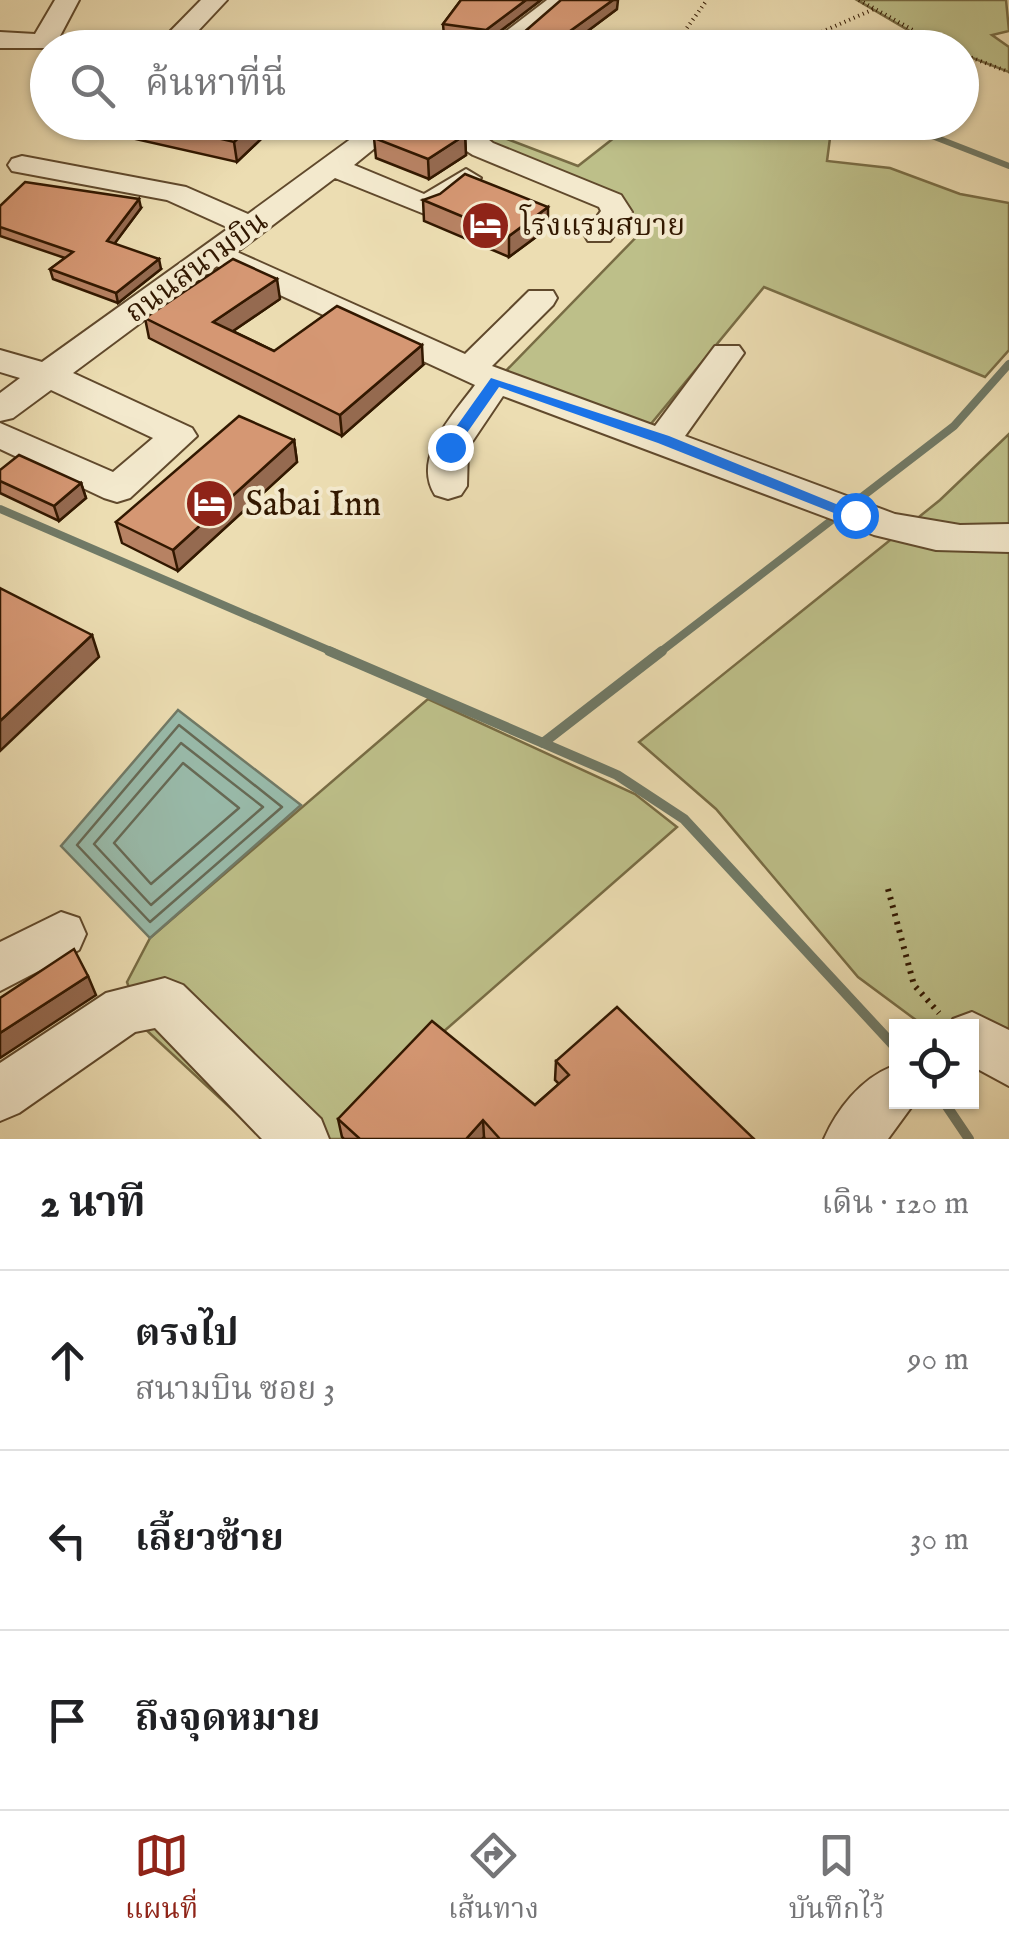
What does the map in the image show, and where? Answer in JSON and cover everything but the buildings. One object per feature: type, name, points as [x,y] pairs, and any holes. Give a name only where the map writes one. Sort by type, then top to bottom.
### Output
[{"type":"street","points":[[50,30],[67,0]]},
{"type":"street","points":[[185,30],[214,0]]},
{"type":"street","points":[[522,30],[564,0]]},
{"type":"street","points":[[0,40],[30,40]]},
{"type":"street","name":"ถนนสนามบิน","points":[[0,410],[368,140]]},
{"type":"street","points":[[473,140],[483,149],[610,201],[617,212],[599,234]]},
{"type":"street","points":[[22,165],[175,193],[251,226]]},
{"type":"street","points":[[332,166],[427,206],[466,178]]},
{"type":"street","points":[[214,253],[483,375],[834,505],[942,538],[1009,538]]},
{"type":"street","points":[[448,486],[450,447],[483,375],[540,298]]},
{"type":"street","points":[[664,440],[727,353]]},
{"type":"street","points":[[0,362],[48,375],[179,436],[117,489],[0,435]]},
{"type":"street","points":[[0,968],[62,934]]},
{"type":"street","points":[[0,1094],[124,1010],[165,1002],[301,1139]]},
{"type":"street","points":[[979,1042],[1009,1060]]},
{"type":"street","points":[[852,1139],[889,1095]]},
{"type":"path","points":[[685,30],[707,0]]},
{"type":"path","points":[[860,0],[912,30]]},
{"type":"path","points":[[833,30],[874,9]]},
{"type":"path","points":[[979,61],[1009,72]]},
{"type":"path","points":[[888,889],[914,985],[948,1019]]},
{"type":"green space","points":[[857,0],[1006,0],[1009,31],[992,35],[1009,47],[1009,72],[979,61],[979,30],[908,30]]},
{"type":"green space","points":[[469,140],[510,140],[578,166],[611,140],[830,140],[827,161],[890,168],[960,194],[1009,203],[1009,350],[985,377],[764,287],[650,425],[496,381],[647,226],[613,217],[617,212]]},
{"type":"green space","points":[[1009,434],[1009,1047],[979,1060],[979,1019],[915,1019],[858,977],[716,809],[639,742],[940,500]]},
{"type":"green space","points":[[428,699],[635,794],[677,827],[434,1040],[344,1139],[264,1139],[143,1027],[127,982],[150,938]]},
{"type":"water","points":[[178,710],[301,805],[150,938],[61,846]]},
{"type":"waterway","points":[[942,140],[1009,166]]},
{"type":"waterway","points":[[659,653],[954,426],[1009,364]]},
{"type":"waterway","points":[[0,509],[335,653]]},
{"type":"waterway","points":[[329,651],[543,743]]},
{"type":"waterway","points":[[543,743],[662,651]]},
{"type":"waterway","points":[[543,743],[617,775],[684,819],[889,1040]]},
{"type":"waterway","points":[[949,1109],[969,1139]]},
{"type":"place","name":"โรงแรมสบาย","points":[[485,225]]},
{"type":"place","name":"Sabai Inn","points":[[210,503]]},
{"type":"route","points":[[450,447],[496,381],[664,440],[855,515]]}]
